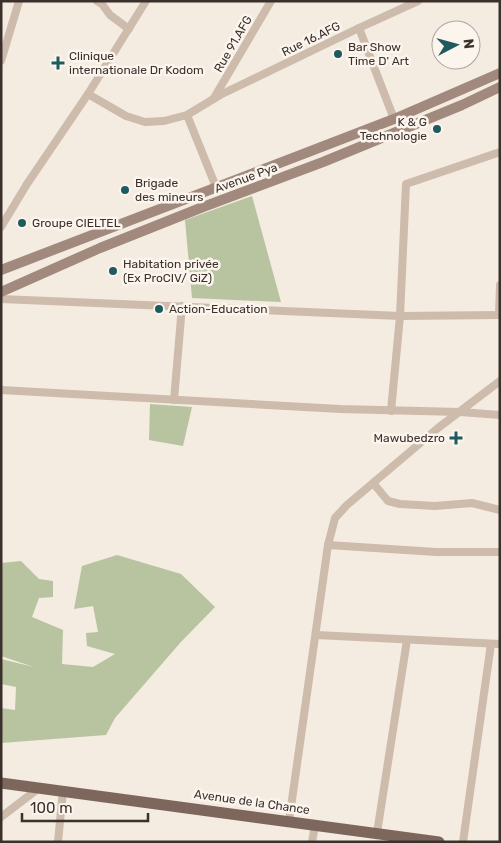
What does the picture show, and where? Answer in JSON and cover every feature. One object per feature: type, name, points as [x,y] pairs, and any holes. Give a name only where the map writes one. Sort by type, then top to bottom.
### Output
[{"type":"main road","name":"Avenue Pya","points":[[1,270],[394,119],[500,73]]},
{"type":"main road","name":"Avenue Pya","points":[[1,292],[100,248],[323,162],[462,105],[500,87]]},
{"type":"main road","name":"Avenue de la Chance","points":[[1,783],[440,842]]},
{"type":"street","points":[[1,61],[19,1]]},
{"type":"street","points":[[1,227],[146,1]]},
{"type":"street","name":"Rue 91.AFG","points":[[214,98],[271,1]]},
{"type":"street","name":"Rue 16.AFG","points":[[88,94],[126,116],[145,122],[164,121],[187,115],[214,98],[418,1]]},
{"type":"street","points":[[101,2],[110,15],[129,29]]},
{"type":"street","points":[[359,28],[394,119]]},
{"type":"street","points":[[187,115],[216,187]]},
{"type":"street","points":[[391,411],[400,316],[406,184],[500,152]]},
{"type":"street","points":[[1,299],[400,316],[499,315],[500,285]]},
{"type":"street","points":[[174,400],[182,306]]},
{"type":"street","points":[[288,821],[328,546],[335,518],[347,505],[438,428],[500,381]]},
{"type":"street","points":[[1,390],[500,415]]},
{"type":"street","points":[[373,483],[388,501],[400,504],[435,506],[472,503],[500,510]]},
{"type":"street","points":[[328,546],[436,552],[500,552]]},
{"type":"street","points":[[316,635],[500,644]]},
{"type":"street","points":[[377,833],[408,640]]},
{"type":"street","points":[[463,842],[491,644]]},
{"type":"street","points":[[1,817],[40,787]]},
{"type":"street","points":[[58,842],[63,790]]},
{"type":"street","points":[[312,842],[315,825]]},
{"type":"green space","points":[[252,196],[281,302],[192,298],[185,220]]},
{"type":"green space","points":[[150,404],[192,407],[183,446],[149,440]]},
{"type":"green space","points":[[117,555],[181,574],[215,607],[180,643],[115,718],[106,735],[1,743],[1,708],[15,710],[16,687],[1,684],[1,659],[34,667],[1,656],[1,563],[21,561],[39,579],[53,581],[53,597],[39,598],[32,617],[63,630],[62,664],[93,667],[115,654],[87,646],[86,633],[98,632],[93,606],[74,609],[82,566]]},
{"type":"place","name":"Bar Show Time D' Art","points":[[338,54]]},
{"type":"place","name":"Clinique internationale Dr Kodom","points":[[58,63]]},
{"type":"place","name":"K & G Technologie","points":[[437,129]]},
{"type":"place","name":"Brigade des mineurs","points":[[125,190]]},
{"type":"place","name":"Groupe CIELTEL","points":[[22,223]]},
{"type":"place","name":"Habitation privée (Ex ProCIV/ GiZ)","points":[[113,271]]},
{"type":"place","name":"Action-Education","points":[[159,309]]},
{"type":"place","name":"Mawubedzro","points":[[456,438]]}]
